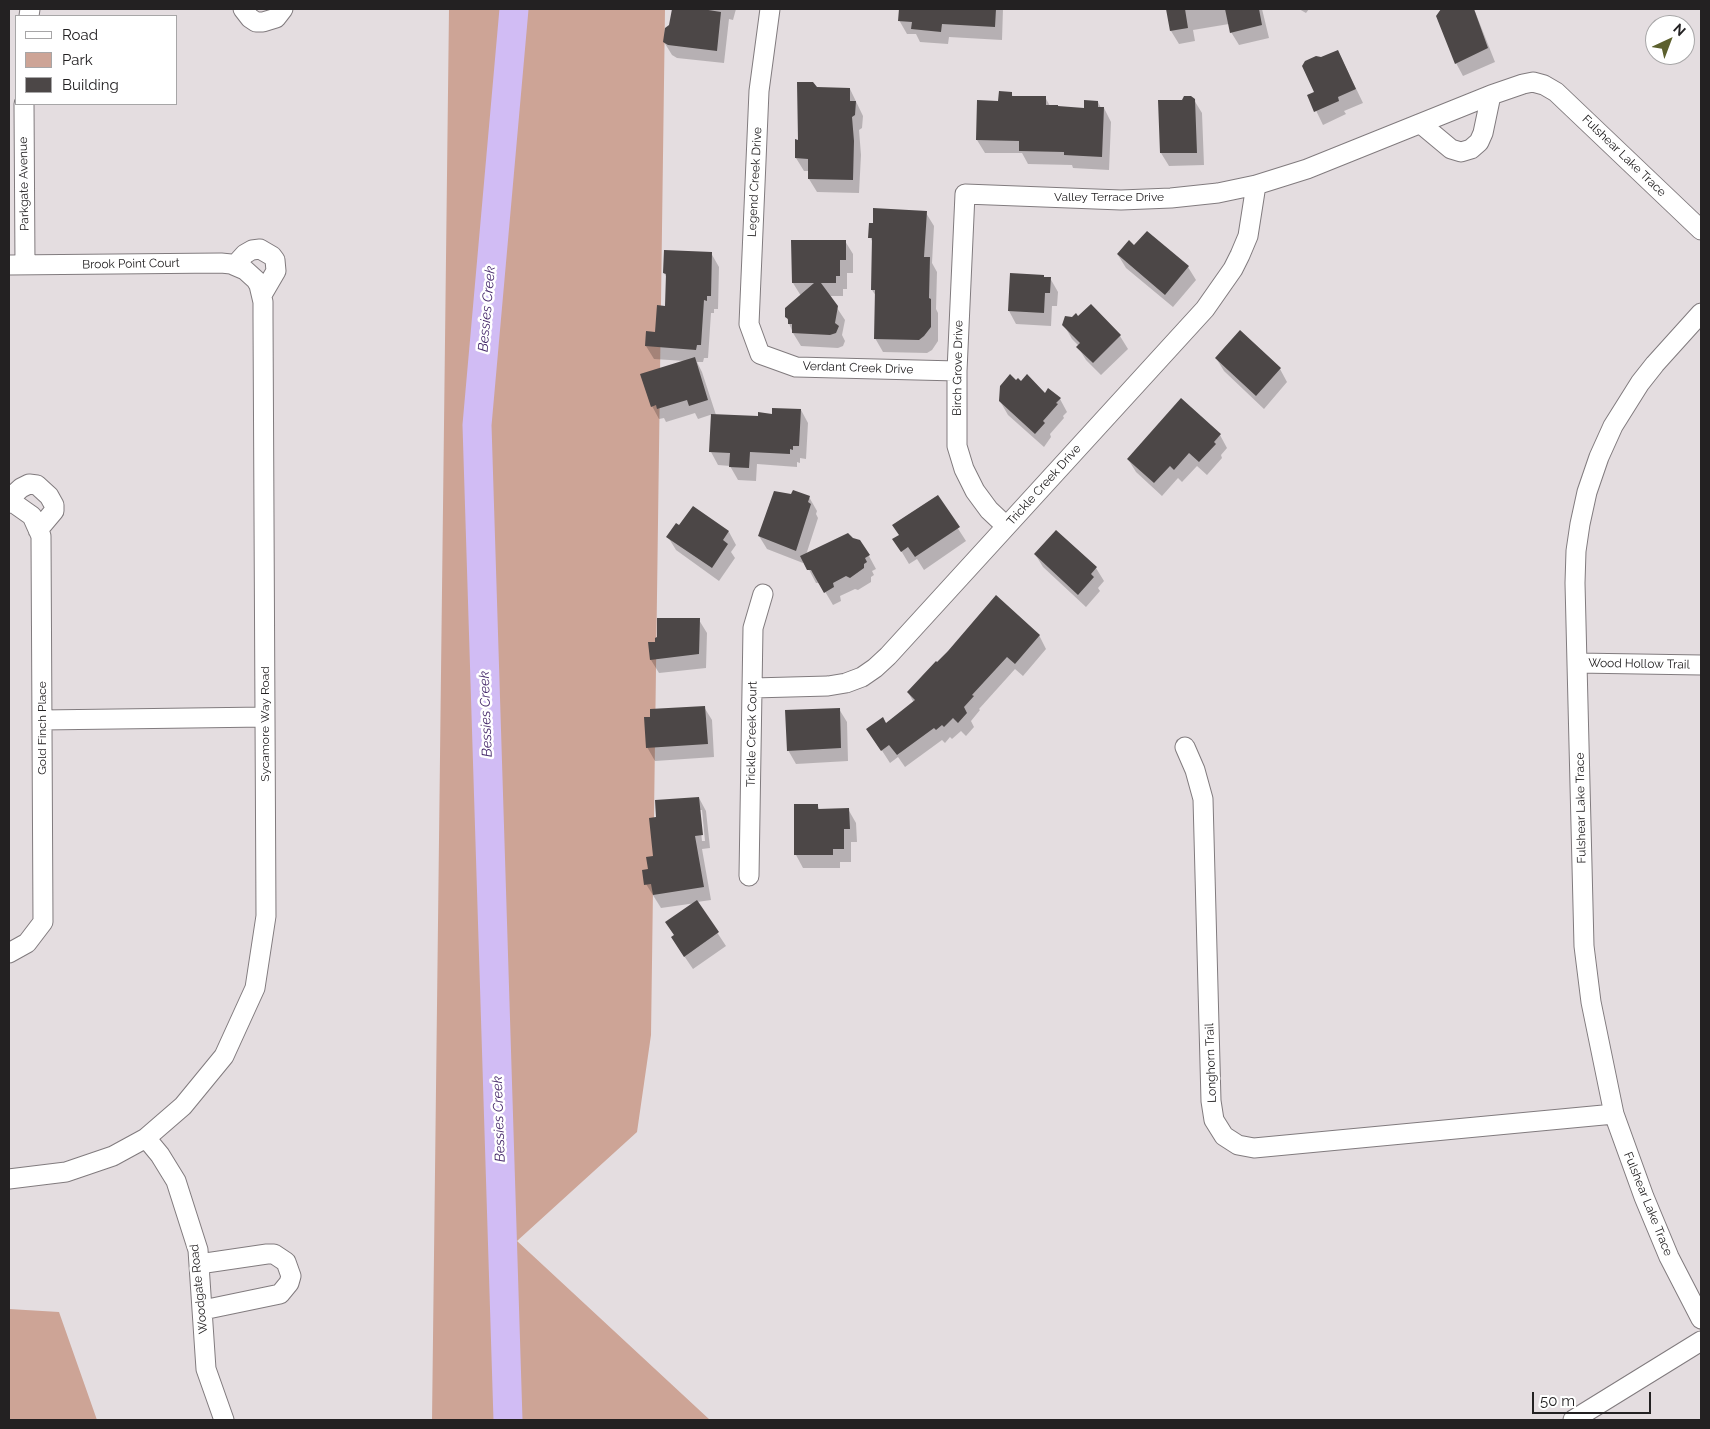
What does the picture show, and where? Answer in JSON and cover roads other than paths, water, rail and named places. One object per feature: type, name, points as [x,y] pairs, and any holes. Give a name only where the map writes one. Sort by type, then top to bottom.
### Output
[{"type":"street","points":[[243,9],[256,22],[276,18],[282,9]]},
{"type":"street","name":"Legend Creek Drive","points":[[760,354],[749,324],[759,91],[770,9]]},
{"type":"street","name":"Valley Terrace Drive","points":[[964,194],[1120,200],[1209,194],[1256,185],[1307,169],[1523,84],[1533,82],[1544,85]]},
{"type":"street","name":"Fulshear Lake Trace","points":[[1544,85],[1562,98],[1701,230]]},
{"type":"street","points":[[1420,124],[1451,149],[1461,152],[1471,149],[1479,142],[1483,132],[1491,95]]},
{"type":"street","name":"Parkgate Avenue","points":[[17,265],[24,105]]},
{"type":"street","name":"Trickle Creek Drive","points":[[753,688],[846,683],[868,673],[888,656],[1205,309],[1233,269],[1248,236],[1256,185]]},
{"type":"street","name":"Birch Grove Drive","points":[[964,194],[957,371],[957,446],[964,469],[975,491],[989,510],[1006,526]]},
{"type":"street","points":[[243,270],[245,254],[252,250],[264,250],[272,256],[275,260],[276,271],[262,294]]},
{"type":"street","name":"Brook Point Court","points":[[17,265],[222,263],[243,270]]},
{"type":"street","name":"Sycamore Way Road","points":[[9,1179],[66,1172],[113,1156],[146,1138],[183,1106],[224,1056],[255,988],[266,916],[264,317],[262,294],[259,285],[243,270]]},
{"type":"street","name":"Fulshear Lake Trace","points":[[1701,313],[1640,383],[1613,426],[1599,457],[1587,492],[1576,551],[1575,583],[1584,946],[1591,1002],[1614,1114],[1644,1197],[1669,1256],[1701,1319]]},
{"type":"street","name":"Verdant Creek Drive","points":[[760,354],[796,367],[957,371]]},
{"type":"street","points":[[9,499],[29,484],[37,485],[50,496],[54,505],[54,511],[38,530]]},
{"type":"street","name":"Gold Finch Place","points":[[9,503],[15,504],[32,516],[41,536],[43,922],[27,944],[9,952]]},
{"type":"street","name":"Trickle Creek Court","points":[[749,876],[753,628],[763,594]]},
{"type":"street","name":"Wood Hollow Trail","points":[[1577,662],[1701,665]]},
{"type":"street","points":[[42,720],[265,717]]},
{"type":"street","name":"Longhorn Trail","points":[[1185,747],[1196,770],[1203,799],[1211,1101],[1214,1120],[1224,1136],[1238,1146],[1254,1148],[1614,1114]]},
{"type":"street","name":"Woodgate Road","points":[[146,1138],[160,1155],[176,1181],[198,1250],[206,1369],[224,1420]]},
{"type":"street","points":[[199,1264],[274,1254],[286,1262],[291,1276],[289,1283],[280,1294],[203,1310]]},
{"type":"street","points":[[1573,1420],[1701,1340]]},
{"type":"waterway","name":"Bessies Creek","points":[[508,1420],[477,425],[514,9]]}]
